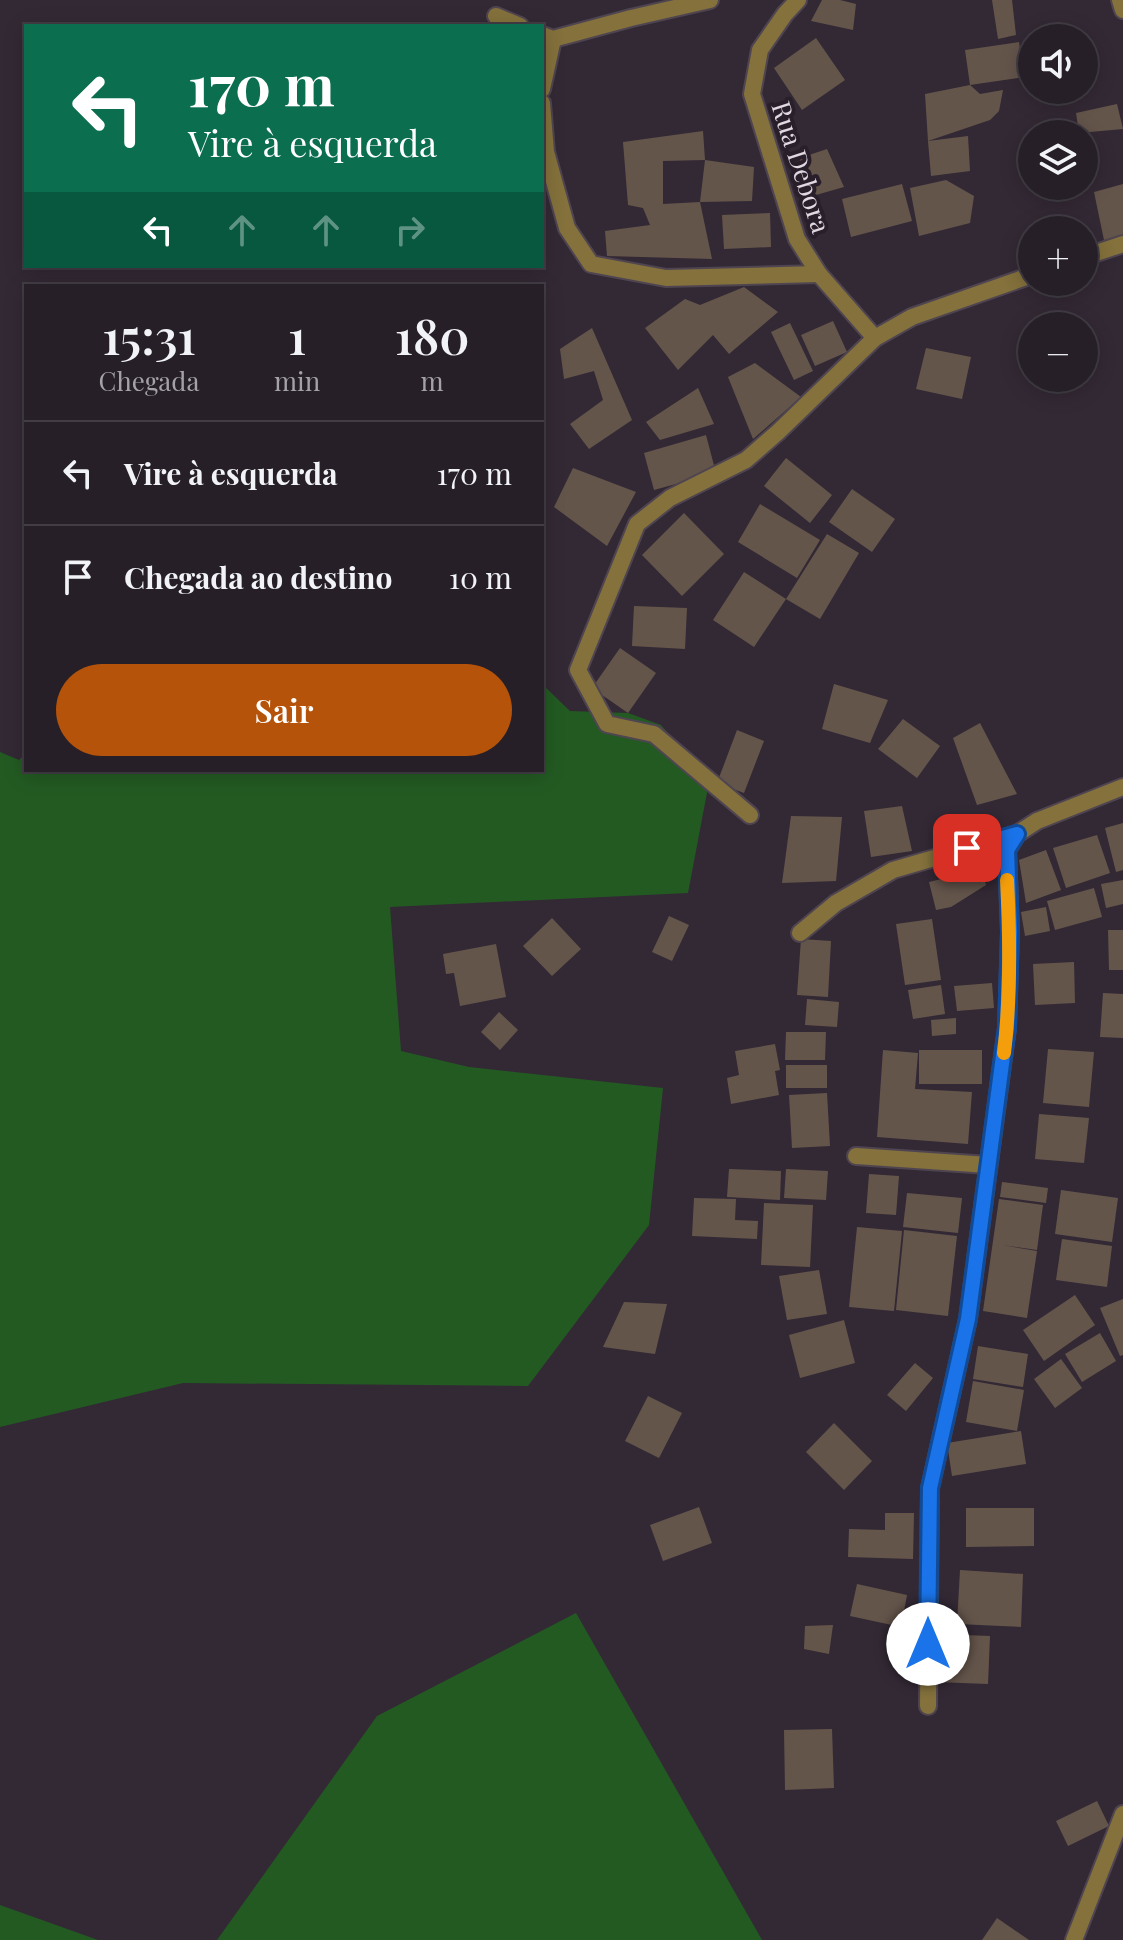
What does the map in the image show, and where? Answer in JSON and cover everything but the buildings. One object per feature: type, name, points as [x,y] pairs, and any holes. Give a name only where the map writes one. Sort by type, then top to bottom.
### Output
[{"type":"street","points":[[544,68],[547,37],[710,0]]},
{"type":"street","name":"Rua Debora","points":[[798,0],[760,50],[752,94],[797,239],[819,274],[875,338]]},
{"type":"street","points":[[1120,0],[1123,10]]},
{"type":"street","points":[[496,16],[515,24]]},
{"type":"street","points":[[544,128],[546,152],[567,228],[591,264],[666,278],[819,274]]},
{"type":"street","points":[[1098,252],[1123,244]]},
{"type":"street","points":[[750,815],[654,734],[607,724],[578,670],[637,524],[670,498],[746,460],[875,338],[912,317],[1018,280]]},
{"type":"street","points":[[800,933],[836,903],[893,870],[1017,834],[1037,821],[1123,787]]},
{"type":"street","points":[[928,1706],[930,1488],[968,1319],[1007,1028],[1010,932],[1007,850],[1017,834]]},
{"type":"street","points":[[856,1156],[988,1165]]},
{"type":"street","points":[[1074,1940],[1123,1814]]},
{"type":"green space","points":[[544,686],[570,711],[628,713],[661,725],[709,782],[688,893],[390,907],[401,1051],[469,1067],[663,1088],[649,1225],[528,1386],[183,1383],[0,1427],[0,752],[19,760],[24,755],[24,772],[544,772]]},
{"type":"green space","points":[[576,1613],[762,1940],[217,1940],[377,1716]]},
{"type":"green space","points":[[0,1905],[98,1940],[0,1940]]},
{"type":"slow traffic","points":[[1004,1053],[1010,932],[1007,880]]},
{"type":"route","points":[[928,1644],[930,1488],[968,1319],[1007,1028],[1010,932],[1007,850],[1017,834],[967,848]]}]
